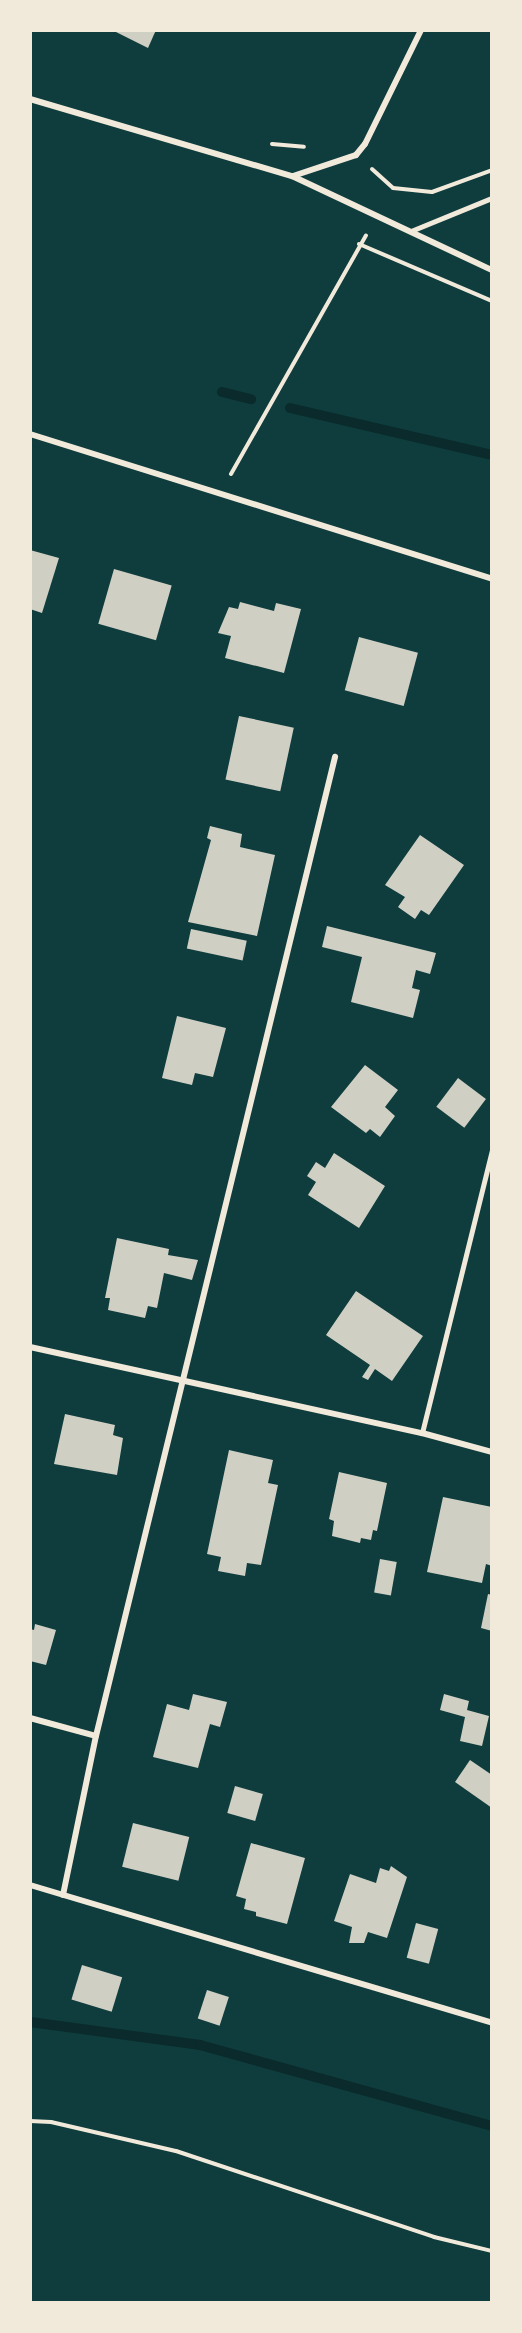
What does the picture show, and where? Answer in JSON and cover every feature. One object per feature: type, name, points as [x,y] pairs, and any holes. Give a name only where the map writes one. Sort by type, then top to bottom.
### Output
[{"type":"street","points":[[292,176],[356,155],[365,144],[422,30]]},
{"type":"street","points":[[30,99],[292,176],[492,270]]},
{"type":"street","points":[[30,435],[492,579]]},
{"type":"street","points":[[63,1895],[96,1736],[334,757]]},
{"type":"street","points":[[30,1347],[422,1433],[492,1452]]},
{"type":"street","points":[[30,1718],[96,1736]]},
{"type":"street","points":[[30,1885],[491,2021]]},
{"type":"lane","points":[[411,231],[492,198]]},
{"type":"lane","points":[[422,1433],[492,1150]]},
{"type":"path","points":[[270,143],[310,148]]},
{"type":"path","points":[[356,155],[393,188],[432,192],[492,170]]},
{"type":"path","points":[[220,494],[359,244],[379,218],[393,188]]},
{"type":"path","points":[[359,244],[492,301]]},
{"type":"path","points":[[30,2121],[51,2122],[176,2151],[434,2237],[492,2251]]},
{"type":"building","points":[[112,30],[156,30],[148,48]]},
{"type":"building","points":[[30,550],[59,558],[42,613],[30,609]]},
{"type":"building","points":[[114,569],[172,586],[156,640],[98,624]]},
{"type":"building","points":[[240,602],[274,611],[276,603],[301,609],[284,673],[225,658],[231,636],[218,633],[229,607],[238,609]]},
{"type":"building","points":[[359,637],[418,653],[404,706],[345,690]]},
{"type":"building","points":[[239,716],[294,728],[280,791],[225,780]]},
{"type":"building","points":[[210,826],[242,834],[240,847],[275,855],[257,936],[188,922],[211,840],[207,838]]},
{"type":"building","points":[[420,835],[464,865],[429,915],[421,910],[415,919],[398,907],[405,897],[385,885]]},
{"type":"building","points":[[327,926],[436,953],[430,974],[416,970],[412,988],[420,990],[413,1018],[351,1002],[362,957],[322,947]]},
{"type":"building","points":[[191,929],[247,941],[243,960],[187,949]]},
{"type":"building","points":[[177,1016],[226,1028],[213,1077],[195,1073],[192,1085],[162,1078]]},
{"type":"building","points":[[365,1065],[398,1090],[385,1107],[395,1116],[380,1137],[370,1129],[366,1133],[331,1107]]},
{"type":"building","points":[[458,1078],[486,1099],[464,1128],[436,1107]]},
{"type":"building","points":[[334,1153],[385,1186],[359,1228],[308,1195],[316,1182],[307,1176],[316,1162],[325,1168]]},
{"type":"building","points":[[117,1238],[169,1249],[168,1255],[198,1260],[192,1280],[164,1273],[157,1308],[148,1306],[145,1318],[108,1310],[110,1298],[105,1298]]},
{"type":"building","points":[[356,1291],[423,1336],[392,1381],[375,1369],[368,1380],[362,1377],[370,1365],[326,1335]]},
{"type":"building","points":[[65,1414],[115,1425],[113,1435],[123,1438],[117,1475],[54,1464]]},
{"type":"building","points":[[229,1450],[273,1460],[268,1483],[278,1485],[261,1565],[247,1563],[245,1576],[218,1571],[221,1557],[207,1554]]},
{"type":"building","points":[[339,1472],[387,1483],[377,1531],[373,1530],[371,1540],[361,1538],[360,1543],[332,1536],[334,1521],[329,1519]]},
{"type":"building","points":[[443,1497],[492,1507],[492,1566],[486,1564],[482,1583],[427,1572]]},
{"type":"building","points":[[380,1559],[397,1562],[391,1595],[374,1592]]},
{"type":"building","points":[[488,1594],[492,1595],[492,1631],[481,1628]]},
{"type":"building","points":[[35,1624],[56,1630],[46,1665],[30,1661],[30,1629],[34,1630]]},
{"type":"building","points":[[193,1694],[227,1702],[220,1727],[210,1724],[198,1768],[153,1757],[167,1704],[189,1710]]},
{"type":"building","points":[[444,1694],[469,1701],[467,1710],[489,1716],[482,1746],[460,1741],[465,1717],[440,1710]]},
{"type":"building","points":[[470,1760],[492,1775],[492,1808],[455,1782]]},
{"type":"building","points":[[235,1786],[263,1794],[255,1821],[227,1813]]},
{"type":"building","points":[[133,1823],[189,1837],[178,1881],[122,1867]]},
{"type":"building","points":[[251,1843],[305,1858],[287,1924],[256,1916],[256,1912],[244,1909],[246,1899],[236,1896]]},
{"type":"building","points":[[391,1866],[407,1877],[387,1938],[368,1932],[364,1943],[349,1943],[352,1927],[334,1921],[350,1874],[376,1883],[380,1868],[389,1871]]},
{"type":"building","points":[[416,1923],[438,1929],[429,1964],[407,1958]]},
{"type":"building","points":[[82,1965],[122,1977],[112,2012],[71,1999]]},
{"type":"building","points":[[207,1990],[229,1997],[220,2026],[198,2019]]},
{"type":"waterway","points":[[222,392],[251,399]]},
{"type":"waterway","points":[[290,408],[492,455]]},
{"type":"waterway","points":[[30,2022],[200,2045],[492,2126]]}]
